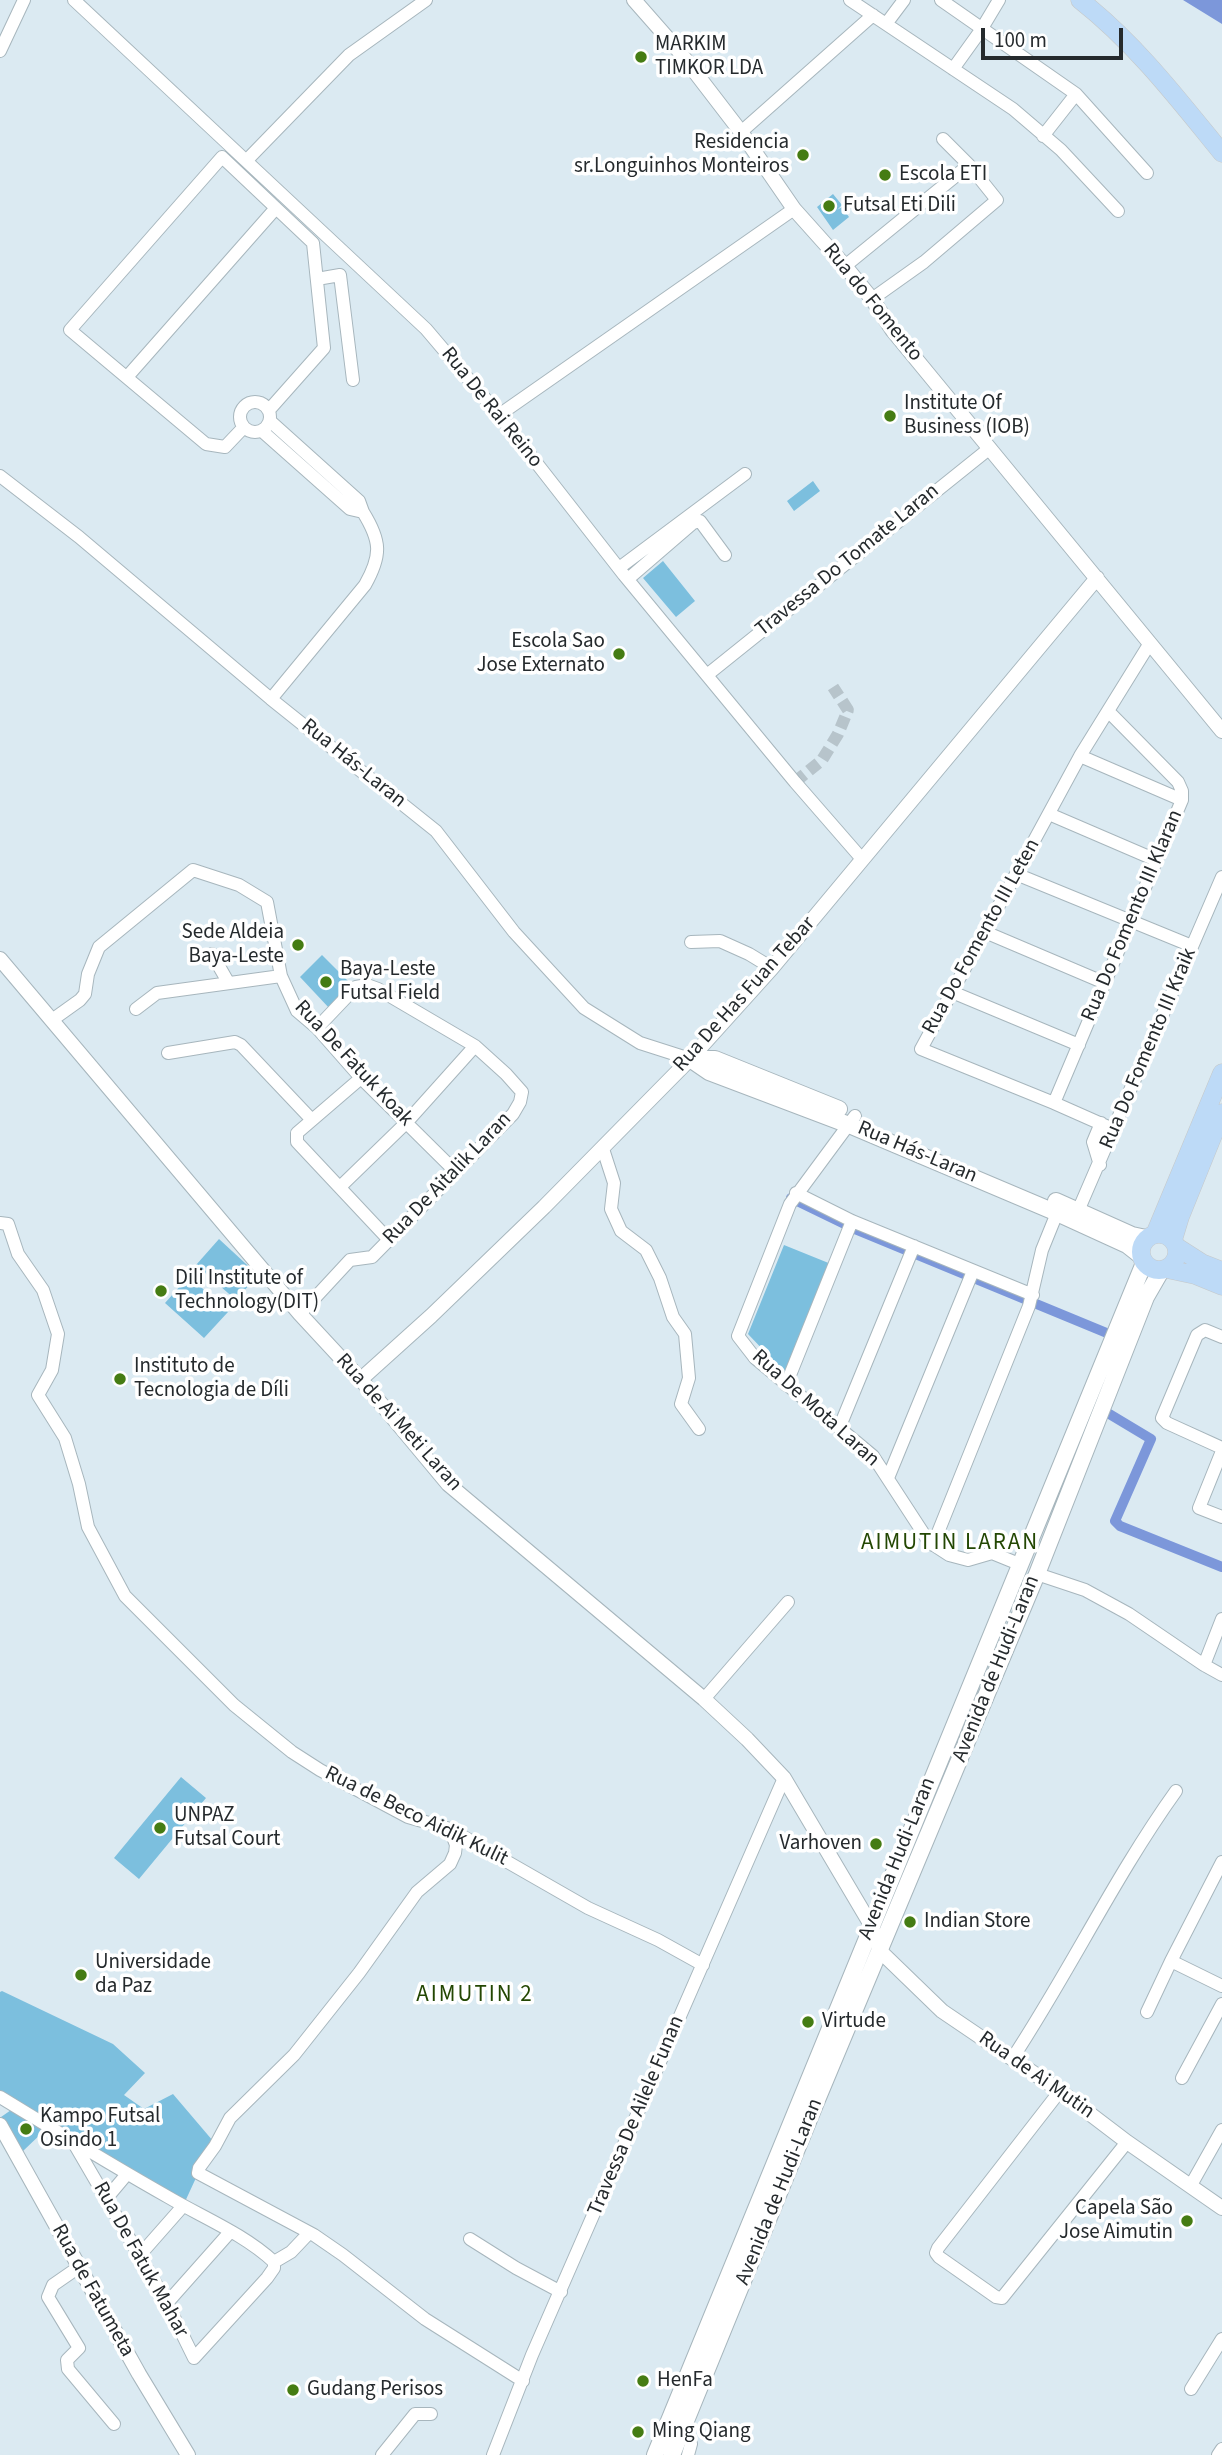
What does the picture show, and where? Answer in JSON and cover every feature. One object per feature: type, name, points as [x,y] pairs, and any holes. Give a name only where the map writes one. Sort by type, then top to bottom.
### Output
[{"type":"main road","points":[[1080,0],[1138,52],[1222,153]]},
{"type":"main road","name":"Rua Hás-Laran","points":[[690,1059],[715,1059],[1057,1213],[1076,1216]]},
{"type":"main road","name":"Avenida Hudi-Laran","points":[[655,2455],[1019,1564],[1152,1255],[1222,1073]]},
{"type":"main road","points":[[1222,1112],[1180,1217],[1175,1244],[1176,1259],[1152,1255],[1165,1234],[1175,1244],[1202,1262],[1222,1271]]},
{"type":"main road","name":"Rua Hás-Laran","points":[[852,1120],[1076,1216],[1127,1245],[1222,1286]]},
{"type":"main road","name":"Avenida de Hudi-Laran","points":[[673,2455],[814,2107],[1037,1574],[1146,1297],[1152,1255]]},
{"type":"street","points":[[0,51],[24,0]]},
{"type":"street","name":"Rua De Rai Reino","points":[[74,0],[426,329],[499,415],[628,579],[862,859]]},
{"type":"street","points":[[246,161],[349,55],[426,0]]},
{"type":"street","name":"Rua do Fomento","points":[[634,0],[678,50],[741,132],[794,209],[845,266],[872,299],[893,331],[1222,731]]},
{"type":"street","points":[[850,0],[868,8],[886,24],[1013,109],[1061,150],[1118,211]]},
{"type":"street","points":[[886,24],[904,0]]},
{"type":"street","points":[[942,0],[981,30],[1076,94],[1147,173]]},
{"type":"street","points":[[953,69],[999,0]]},
{"type":"street","points":[[741,132],[868,8]]},
{"type":"street","points":[[1044,136],[1076,94]]},
{"type":"street","points":[[872,299],[924,262],[1000,196],[943,139]]},
{"type":"street","points":[[243,428],[225,447],[206,444],[70,330],[222,158],[313,243],[324,348],[267,421],[252,433],[243,428],[240,411],[254,402],[263,404],[267,421],[349,509],[363,512],[372,527],[379,548],[376,566],[365,585],[271,698]]},
{"type":"street","points":[[845,266],[969,165]]},
{"type":"street","points":[[127,377],[276,208]]},
{"type":"street","points":[[499,415],[794,209]]},
{"type":"street","points":[[317,279],[340,275],[352,380]]},
{"type":"street","name":"Travessa Do Tomate Laran","points":[[707,675],[990,448]]},
{"type":"street","points":[[619,568],[745,474]]},
{"type":"street","name":"Rua Hás-Laran","points":[[0,476],[90,545],[271,698],[436,831],[514,932],[584,1008],[640,1043],[690,1059]]},
{"type":"street","points":[[628,579],[693,523],[700,521],[725,555]]},
{"type":"street","name":"Rua De Has Fuan Tebar","points":[[360,1380],[431,1316],[603,1149],[690,1059],[772,968],[1097,578]]},
{"type":"street","name":"Rua Do Fomento III Leten","points":[[1115,1130],[921,1049],[1080,756],[1150,643]]},
{"type":"street","name":"Rua Do Fomento III Klaran","points":[[1054,1103],[1182,800],[1178,782],[1108,711]]},
{"type":"street","points":[[1080,756],[1182,800]]},
{"type":"street","points":[[1049,814],[1156,860]]},
{"type":"street","name":"Rua De Fatuk Koak","points":[[52,1020],[85,994],[88,974],[99,947],[193,870],[239,885],[267,902],[281,976],[297,1011],[317,1028],[361,1078],[456,1171]]},
{"type":"street","points":[[1016,874],[1192,946]]},
{"type":"street","name":"Rua Do Fomento III Kraik","points":[[1076,1216],[1222,877]]},
{"type":"street","points":[[985,932],[1105,983]]},
{"type":"street","points":[[691,942],[720,941],[772,968]]},
{"type":"street","points":[[212,954],[228,982]]},
{"type":"street","name":"Rua de Ai Meti Laran","points":[[0,959],[300,1314],[448,1484],[704,1699],[784,1778],[871,1925]]},
{"type":"street","points":[[136,1009],[157,993],[281,976]]},
{"type":"street","name":"Rua De Aitalik Laran","points":[[300,1314],[350,1260],[372,1257],[389,1240],[513,1114],[522,1092],[475,1046],[378,989],[366,985],[356,987],[317,1028]]},
{"type":"street","points":[[952,992],[1079,1045]]},
{"type":"street","points":[[167,1053],[235,1042],[241,1045],[312,1120]]},
{"type":"street","points":[[340,1187],[406,1122],[475,1046]]},
{"type":"street","points":[[361,1078],[297,1133],[297,1142],[389,1240]]},
{"type":"street","name":"Rua De Mota Laran","points":[[852,1120],[793,1199],[738,1336],[755,1358],[873,1456],[933,1545]]},
{"type":"street","points":[[1100,1165],[1093,1142],[1101,1123]]},
{"type":"street","points":[[603,1149],[614,1183],[611,1209],[621,1231],[646,1251],[660,1278],[673,1317],[685,1334],[689,1378],[681,1404],[699,1429]]},
{"type":"street","points":[[793,1199],[850,1226],[1030,1301]]},
{"type":"street","points":[[1019,1564],[992,1553],[968,1560],[949,1555],[933,1545],[1030,1301],[1042,1250],[1057,1213]]},
{"type":"street","name":"Rua de Beco Aidik Kulit","points":[[0,1223],[8,1224],[18,1254],[43,1290],[58,1334],[52,1370],[38,1395],[65,1438],[76,1472],[88,1527],[125,1596],[234,1705],[292,1752],[320,1770],[408,1817],[450,1829],[588,1908],[658,1940],[703,1965]]},
{"type":"street","points":[[786,1385],[850,1226]]},
{"type":"street","points":[[840,1426],[911,1251]]},
{"type":"street","points":[[888,1478],[971,1277]]},
{"type":"street","points":[[1222,1337],[1205,1330],[1197,1335],[1162,1418],[1167,1423],[1222,1449],[1199,1508],[1222,1517]]},
{"type":"street","points":[[1037,1574],[1085,1590],[1129,1614],[1222,1675]]},
{"type":"street","points":[[704,1699],[788,1602]]},
{"type":"street","points":[[1204,1665],[1222,1619]]},
{"type":"street","name":"Travessa De Ailele Funan","points":[[493,2455],[784,1778]]},
{"type":"street","points":[[1012,2059],[1044,2010],[1133,1853],[1176,1791]]},
{"type":"street","points":[[450,1829],[456,1845],[450,1864],[417,1892],[359,1973],[294,2054],[230,2118],[198,2173],[309,2233],[343,2255],[425,2319],[523,2381]]},
{"type":"street","points":[[1147,2012],[1222,1862]]},
{"type":"street","name":"Rua de Ai Mutin","points":[[871,1925],[880,1951],[943,2011],[1060,2091],[1127,2142],[1222,2208]]},
{"type":"street","points":[[1171,1961],[1222,1986]]},
{"type":"street","points":[[1182,2078],[1222,2004]]},
{"type":"street","points":[[1060,2091],[938,2248],[936,2253],[939,2257],[996,2297],[1002,2298],[1127,2142]]},
{"type":"street","name":"Rua De Fatuk Mahar","points":[[0,2097],[72,2140],[127,2174],[230,2232],[274,2262],[274,2268],[267,2278],[194,2358],[167,2303],[72,2140]]},
{"type":"street","name":"Rua de Fatumeta","points":[[0,2125],[188,2455]]},
{"type":"street","points":[[1191,2185],[1222,2130]]},
{"type":"street","points":[[106,2199],[127,2174]]},
{"type":"street","points":[[139,2256],[183,2206]]},
{"type":"street","points":[[167,2303],[230,2232]]},
{"type":"street","points":[[274,2262],[291,2252],[309,2233]]},
{"type":"street","points":[[470,2239],[505,2262],[561,2292]]},
{"type":"street","points":[[79,2267],[53,2285],[48,2297],[79,2348],[67,2360],[68,2369],[114,2424]]},
{"type":"street","points":[[1191,2389],[1222,2339]]},
{"type":"street","points":[[382,2455],[415,2414],[431,2414]]},
{"type":"street","points":[[683,2429],[691,2444],[688,2455]]},
{"type":"street","points":[[1218,2455],[1222,2449]]},
{"type":"shaded area","points":[[1183,0],[1222,0],[1222,24]]},
{"type":"shaded area","points":[[833,194],[842,205],[837,210],[842,207],[849,217],[833,230],[817,207]]},
{"type":"shaded area","points":[[813,481],[820,491],[794,511],[787,501]]},
{"type":"shaded area","points":[[663,561],[695,601],[676,617],[643,578]]},
{"type":"shaded area","name":"Baya-Leste Futsal Field","points":[[322,955],[353,986],[330,1009],[300,977]]},
{"type":"shaded area","points":[[219,1239],[258,1275],[236,1300],[196,1265]]},
{"type":"shaded area","points":[[784,1245],[831,1264],[787,1375],[748,1334]]},
{"type":"shaded area","points":[[189,1276],[228,1312],[204,1338],[165,1303]]},
{"type":"shaded area","name":"UNPAZ Futsal Court","points":[[181,1777],[206,1798],[139,1879],[114,1858]]},
{"type":"shaded area","points":[[2,1991],[113,2044],[145,2073],[124,2095],[144,2109],[173,2094],[213,2141],[183,2206],[0,2097]]},
{"type":"shaded area","name":"Kampo Futsal Osindo 1","points":[[14,2108],[44,2131],[23,2151],[1,2117]]},
{"type":"waterway","points":[[791,1198],[857,1230],[1114,1336]]},
{"type":"waterway","points":[[1101,1409],[1151,1439],[1115,1521],[1120,1526],[1222,1567]]},
{"type":"tunnel","points":[[795,782],[822,760],[838,734],[848,710],[833,687]]},
{"type":"place","name":"MARKIM TIMKOR LDA","points":[[641,57]]},
{"type":"place","name":"Residencia sr.Longuinhos Monteiros","points":[[803,155]]},
{"type":"place","name":"Escola ETI","points":[[885,175]]},
{"type":"place","name":"Futsal Eti Dili","points":[[829,206]]},
{"type":"place","name":"Institute Of Business (IOB)","points":[[890,416]]},
{"type":"place","name":"Escola Sao Jose Externato","points":[[619,654]]},
{"type":"place","name":"Sede Aldeia Baya-Leste","points":[[298,945]]},
{"type":"place","name":"Baya-Leste Futsal Field","points":[[326,982]]},
{"type":"place","name":"Dili Institute of Technology(DIT)","points":[[161,1291]]},
{"type":"place","name":"Instituto de Tecnologia de Díli","points":[[120,1379]]},
{"type":"place","name":"UNPAZ Futsal Court","points":[[160,1828]]},
{"type":"place","name":"Varhoven","points":[[876,1844]]},
{"type":"place","name":"Indian Store","points":[[910,1922]]},
{"type":"place","name":"Universidade da Paz","points":[[81,1975]]},
{"type":"place","name":"Virtude","points":[[808,2022]]},
{"type":"place","name":"Kampo Futsal Osindo 1","points":[[26,2129]]},
{"type":"place","name":"Capela São Jose Aimutin","points":[[1187,2221]]},
{"type":"place","name":"HenFa","points":[[643,2381]]},
{"type":"place","name":"Gudang Perisos","points":[[293,2390]]},
{"type":"place","name":"Ming Qiang","points":[[638,2432]]},
{"type":"district","name":"AIMUTIN LARAN","points":[[950,1544]]},
{"type":"district","name":"AIMUTIN 2","points":[[475,1996]]}]
